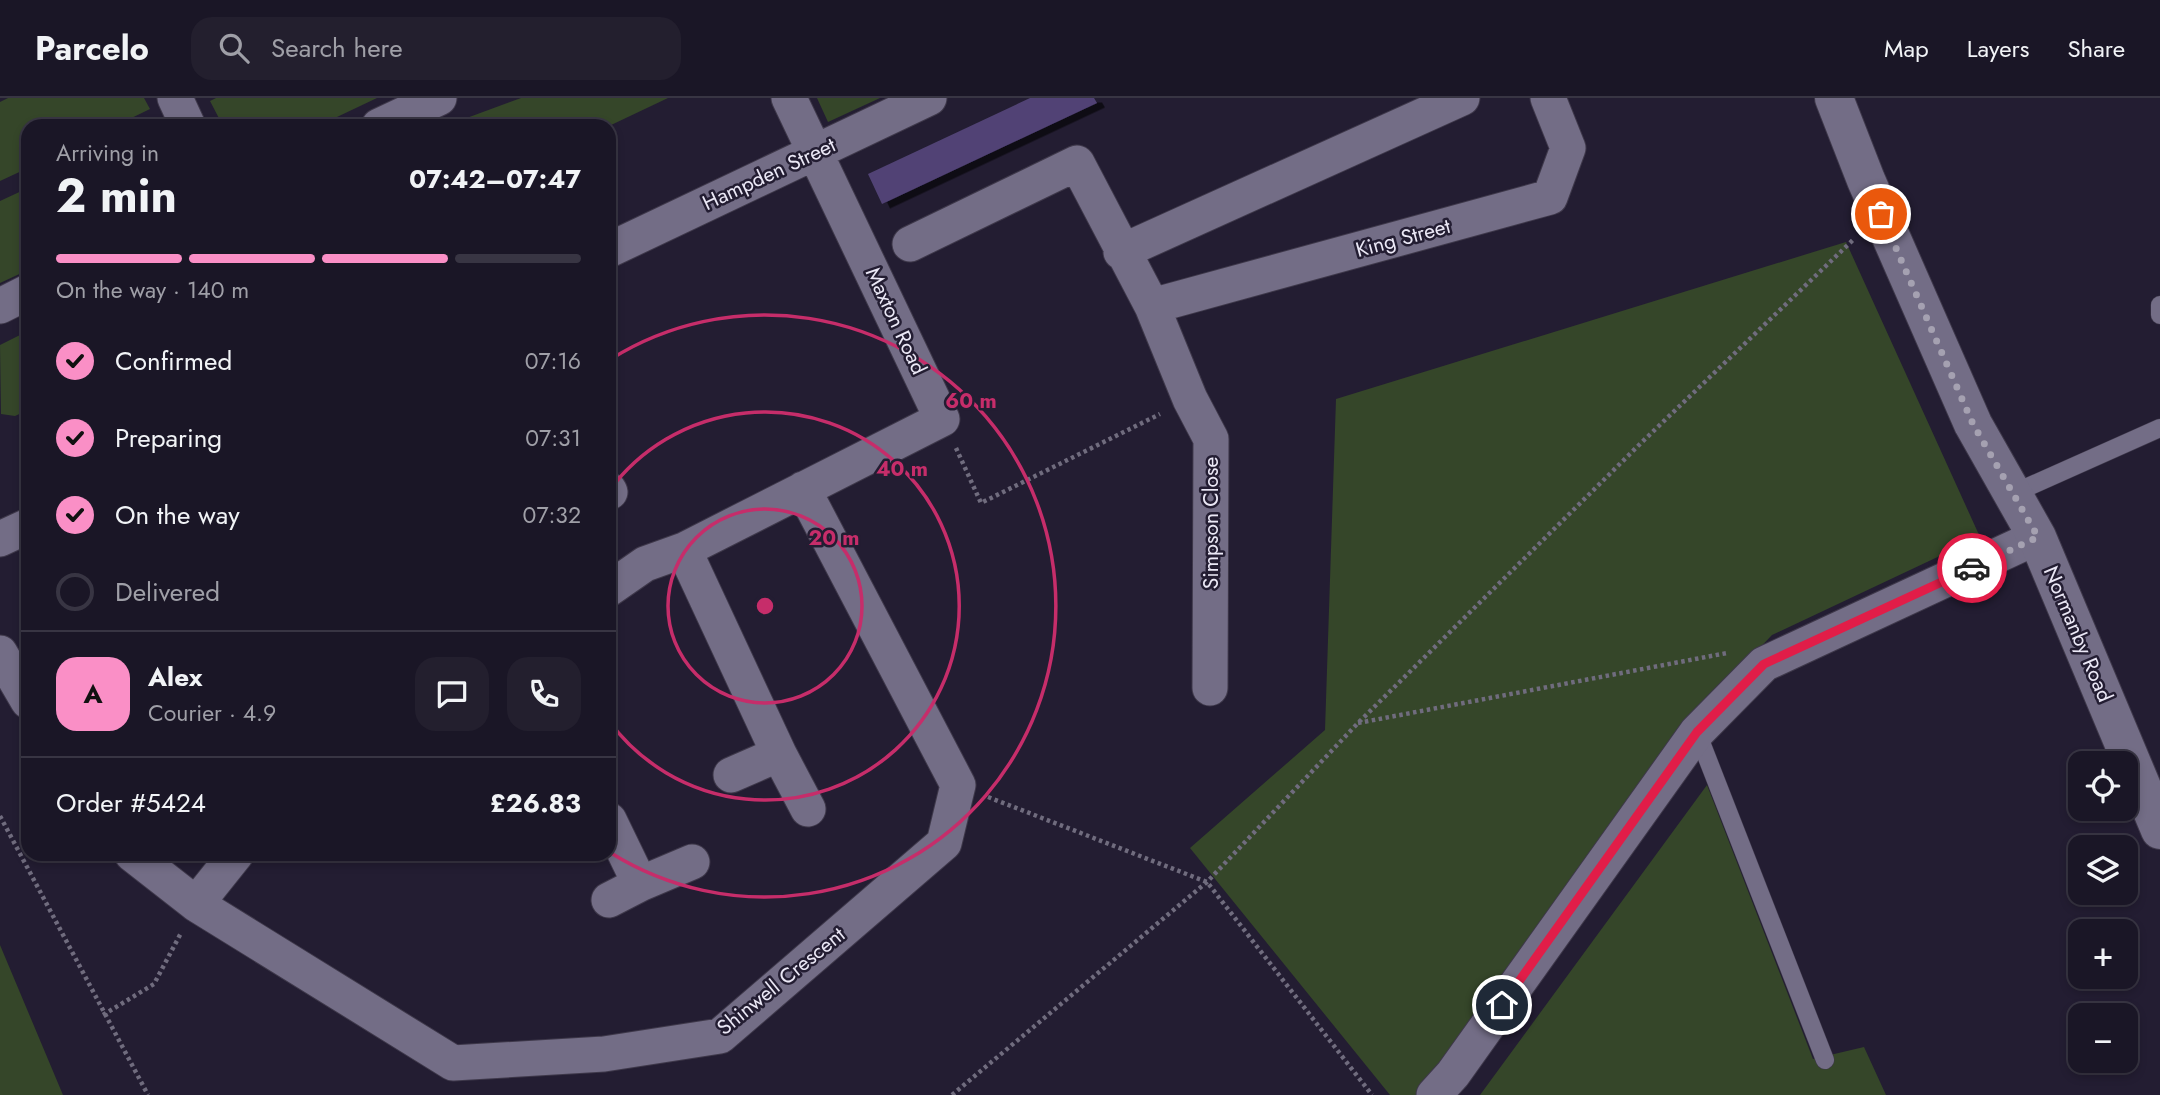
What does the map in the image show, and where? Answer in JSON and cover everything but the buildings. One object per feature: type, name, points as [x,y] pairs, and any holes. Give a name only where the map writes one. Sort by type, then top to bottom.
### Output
[{"type":"street","points":[[174,98],[184,119]]},
{"type":"street","points":[[395,119],[439,98]]},
{"type":"street","name":"Maxton Road","points":[[789,98],[942,418]]},
{"type":"street","name":"Hampden Street","points":[[616,247],[929,98]]},
{"type":"street","points":[[1121,252],[1462,98]]},
{"type":"street","name":"King Street","points":[[1152,306],[1550,197],[1568,148],[1548,98]]},
{"type":"street","name":"Normanby Road","points":[[1834,98],[1881,214],[1973,424],[2038,537],[2151,787],[2160,830]]},
{"type":"street","name":"Simpson Close","points":[[910,244],[1077,163],[1121,252],[1152,306],[1190,399],[1211,439],[1210,688]]},
{"type":"street","points":[[0,306],[21,296]]},
{"type":"street","points":[[616,584],[645,564],[684,550],[942,418]]},
{"type":"street","points":[[803,489],[958,785]]},
{"type":"street","points":[[0,539],[21,529]]},
{"type":"street","points":[[1434,1095],[1453,1073],[1697,732],[1764,664],[2038,537]]},
{"type":"street","points":[[684,550],[779,754],[808,809]]},
{"type":"street","points":[[0,653],[21,689]]},
{"type":"street","points":[[731,775],[779,754]]},
{"type":"street","name":"Shinwell Crescent","points":[[141,861],[196,904],[453,1063],[617,1052],[720,1036],[944,843],[958,785]]},
{"type":"street","points":[[616,835],[640,884]]},
{"type":"street","points":[[196,904],[230,861]]},
{"type":"street","points":[[609,900],[692,862]]},
{"type":"lane","points":[[2160,304],[2160,315]]},
{"type":"lane","points":[[2012,494],[2160,428]]},
{"type":"lane","points":[[1697,732],[1825,1060]]},
{"type":"path","points":[[952,1095],[1207,882],[1358,723],[1641,443],[1881,214]]},
{"type":"path","points":[[942,418],[981,503],[1190,399]]},
{"type":"path","points":[[1358,723],[1746,649],[1764,664]]},
{"type":"path","points":[[958,785],[1207,882],[1372,1095]]},
{"type":"path","points":[[0,816],[21,857]]},
{"type":"path","points":[[23,861],[102,1015],[148,1095]]},
{"type":"path","points":[[102,1015],[154,984],[196,904]]},
{"type":"green space","points":[[8,98],[144,98],[150,109],[129,119],[21,119],[21,171],[0,181],[0,102]]},
{"type":"green space","points":[[216,98],[377,98],[333,119],[219,119],[210,101]]},
{"type":"green space","points":[[521,98],[668,98],[616,123],[616,119],[464,119]]},
{"type":"green space","points":[[817,98],[880,98],[828,122]]},
{"type":"green space","points":[[21,191],[21,273],[0,283],[0,201]]},
{"type":"green space","points":[[1846,242],[1980,537],[1772,635],[1678,733],[1416,1095],[1390,1095],[1190,848],[1325,730],[1336,399]]},
{"type":"green space","points":[[21,334],[21,413],[15,416],[1,414],[0,345]]},
{"type":"green space","points":[[1707,785],[1813,1059],[1864,1047],[1886,1095],[1480,1095]]},
{"type":"green space","points":[[0,945],[63,1095],[0,1095]]},
{"type":"way so far","points":[[1881,214],[1973,424],[2038,537],[1972,568]]},
{"type":"route","points":[[1502,1005],[1697,732],[1764,664],[1972,568]]}]
